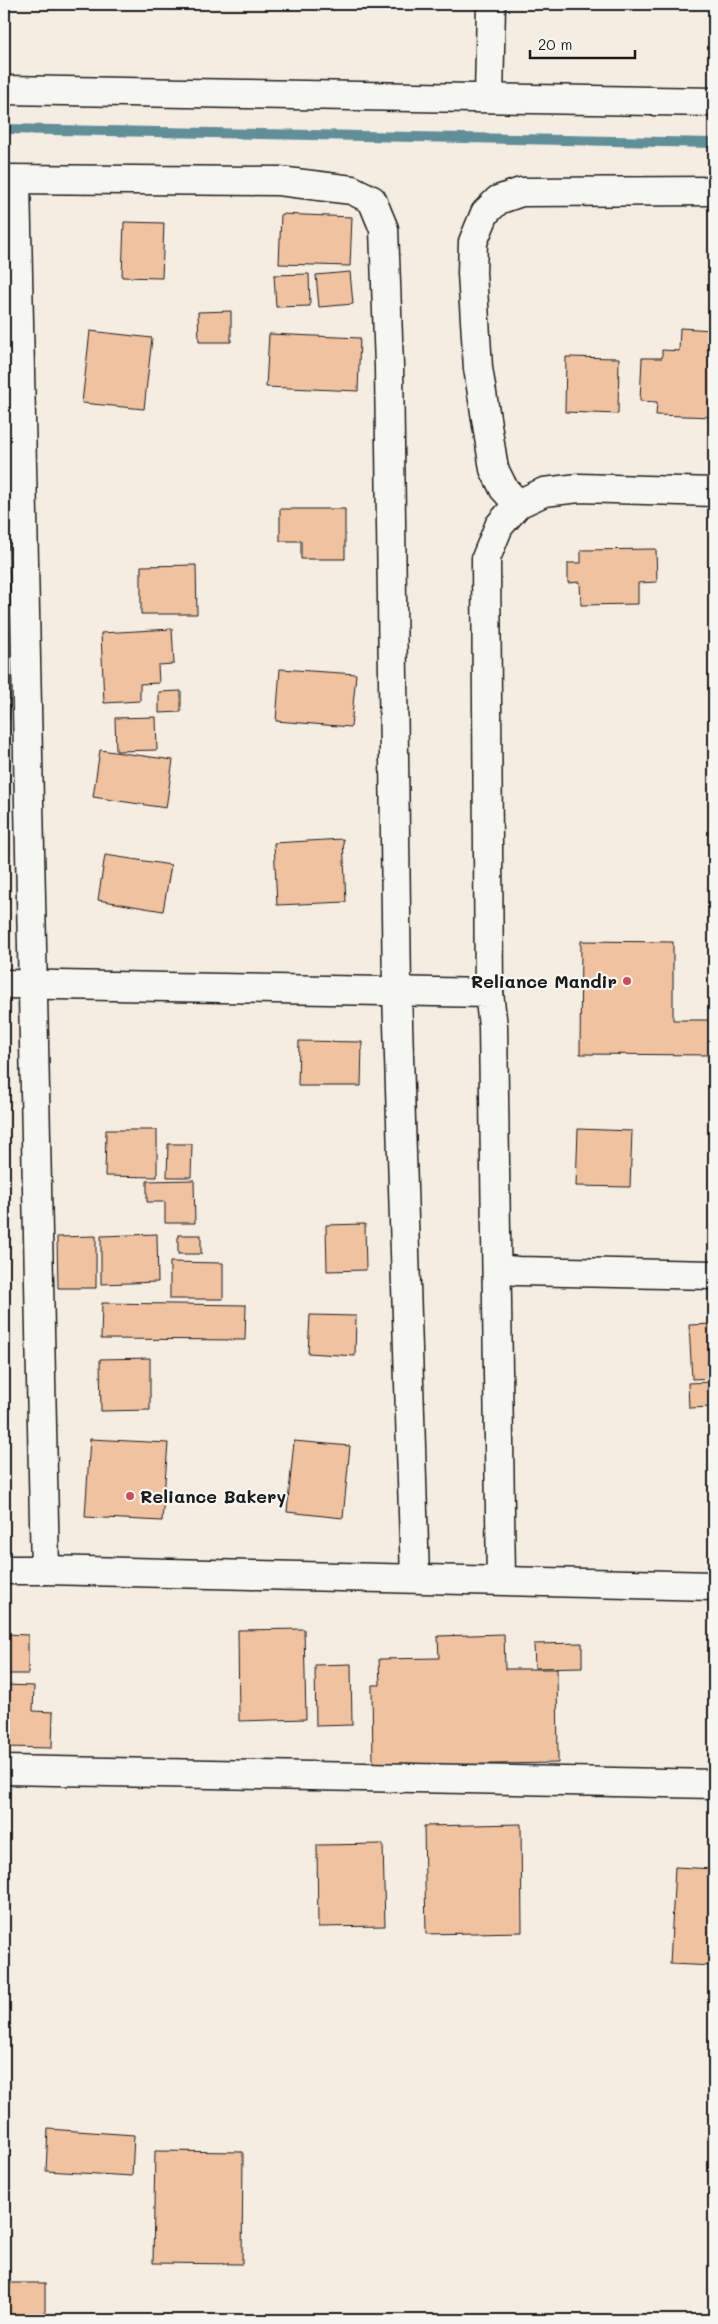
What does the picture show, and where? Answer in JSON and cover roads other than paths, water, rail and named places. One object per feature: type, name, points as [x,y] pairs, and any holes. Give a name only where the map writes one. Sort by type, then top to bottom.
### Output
[{"type":"street","points":[[489,97],[491,4]]},
{"type":"street","points":[[4,90],[714,102]]},
{"type":"street","points":[[45,1570],[33,984],[10,180],[278,181],[352,190],[372,200],[384,229],[389,366],[397,991],[415,1578]]},
{"type":"street","points":[[518,504],[504,489],[494,469],[478,368],[472,273],[473,242],[485,213],[498,200],[522,192],[714,191]]},
{"type":"street","points":[[501,1580],[493,1026],[489,992],[486,558],[499,526],[518,504],[544,492],[579,488],[714,492]]},
{"type":"street","points":[[4,984],[489,992]]},
{"type":"street","points":[[497,1269],[714,1275]]},
{"type":"street","points":[[4,1570],[714,1586]]},
{"type":"street","points":[[4,1770],[714,1784]]},
{"type":"waterway","points":[[4,129],[714,143]]},
{"type":"place","name":"Reliance Mandir","points":[[627,981]]},
{"type":"place","name":"Reliance Bakery","points":[[130,1496]]}]
